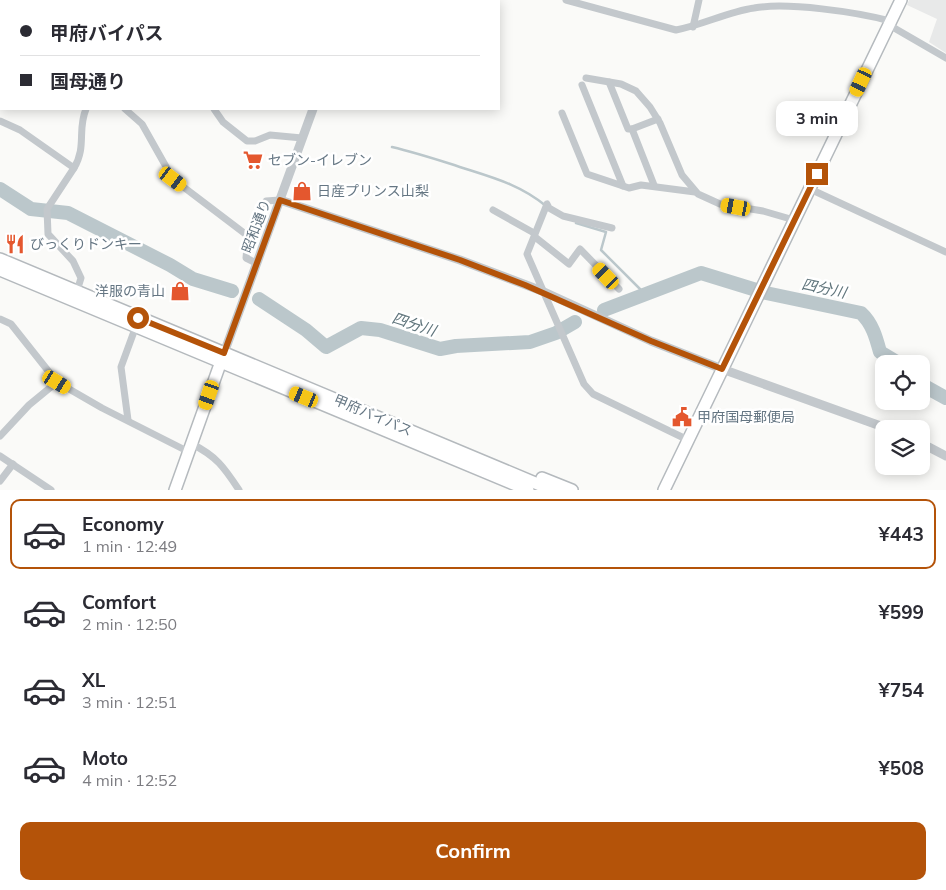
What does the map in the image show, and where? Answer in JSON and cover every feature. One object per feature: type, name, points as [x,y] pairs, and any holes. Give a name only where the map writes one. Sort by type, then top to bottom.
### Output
[{"type":"main road","points":[[664,490],[901,0]]},
{"type":"main road","name":"甲府バイパス","points":[[0,259],[77,291],[222,358]]},
{"type":"main road","name":"甲府バイパス","points":[[0,270],[136,326],[222,358],[489,469],[552,490]]},
{"type":"main road","points":[[175,490],[222,358]]},
{"type":"main road","points":[[389,427],[418,452],[510,490]]},
{"type":"main road","points":[[389,427],[428,430],[572,490]]},
{"type":"main road","name":"甲府バイパス","points":[[489,469],[528,490]]},
{"type":"street","points":[[566,0],[676,30],[693,27],[738,11],[776,3],[866,15],[889,23],[946,58]]},
{"type":"street","points":[[693,27],[699,0]]},
{"type":"street","points":[[623,186],[584,81],[621,84],[636,91],[658,119],[682,175],[696,192]]},
{"type":"street","points":[[609,82],[628,129],[658,119]]},
{"type":"street","points":[[77,291],[81,278],[73,261],[48,234],[47,209],[80,157],[83,141],[80,122],[86,110]]},
{"type":"street","points":[[126,110],[142,124],[149,134],[166,171],[173,179],[248,236]]},
{"type":"street","points":[[215,110],[223,122],[247,141],[255,141],[270,135],[302,138]]},
{"type":"street","name":"昭和通り","points":[[222,358],[313,110]]},
{"type":"street","points":[[562,113],[587,174],[629,188],[641,185],[696,192],[720,204],[763,211],[794,220]]},
{"type":"street","points":[[0,121],[20,130],[74,168]]},
{"type":"street","points":[[632,129],[654,186]]},
{"type":"street","points":[[810,189],[946,252]]},
{"type":"street","points":[[256,263],[246,258],[248,236],[266,202],[280,200],[460,260],[542,291],[651,341],[722,369],[875,424]]},
{"type":"street","points":[[612,228],[563,216],[548,208],[547,204],[527,254],[584,384],[593,394],[688,440]]},
{"type":"street","points":[[493,210],[534,235],[569,264],[580,249],[619,289]]},
{"type":"street","points":[[0,319],[10,324],[57,382],[102,408],[221,463],[238,490]]},
{"type":"street","points":[[128,420],[120,367],[136,326]]},
{"type":"street","points":[[0,436],[28,405],[57,382]]},
{"type":"street","points":[[930,448],[946,456]]},
{"type":"street","points":[[0,456],[46,489]]},
{"type":"street","points":[[0,481],[13,464]]},
{"type":"shaded area","points":[[909,0],[946,0],[946,53],[929,42],[937,19],[907,5]]},
{"type":"waterway","points":[[392,147],[501,180],[524,191],[546,206]]},
{"type":"waterway","name":"四分川","points":[[0,189],[31,209],[68,213],[170,265],[193,279],[232,291]]},
{"type":"waterway","points":[[576,223],[606,232],[601,250],[645,294]]},
{"type":"waterway","name":"四分川","points":[[604,310],[701,273],[766,293],[861,313],[871,326],[880,352],[885,355]]},
{"type":"waterway","name":"四分川","points":[[259,299],[306,330],[326,347],[361,328],[380,330],[440,349],[456,346],[530,342],[556,333],[575,322]]},
{"type":"waterway","name":"四分川","points":[[930,389],[946,398]]},
{"type":"place","name":"セブン-イレブン","points":[[253,160]]},
{"type":"place","name":"日産プリンス山梨","points":[[302,191]]},
{"type":"place","name":"びっくりドンキー","points":[[15,244]]},
{"type":"place","name":"洋服の青山","points":[[180,291]]},
{"type":"place","name":"甲府国母郵便局","points":[[682,417]]},
{"type":"route","points":[[138,318],[224,353],[280,200],[460,260],[542,291],[651,341],[722,369],[817,174]]}]
